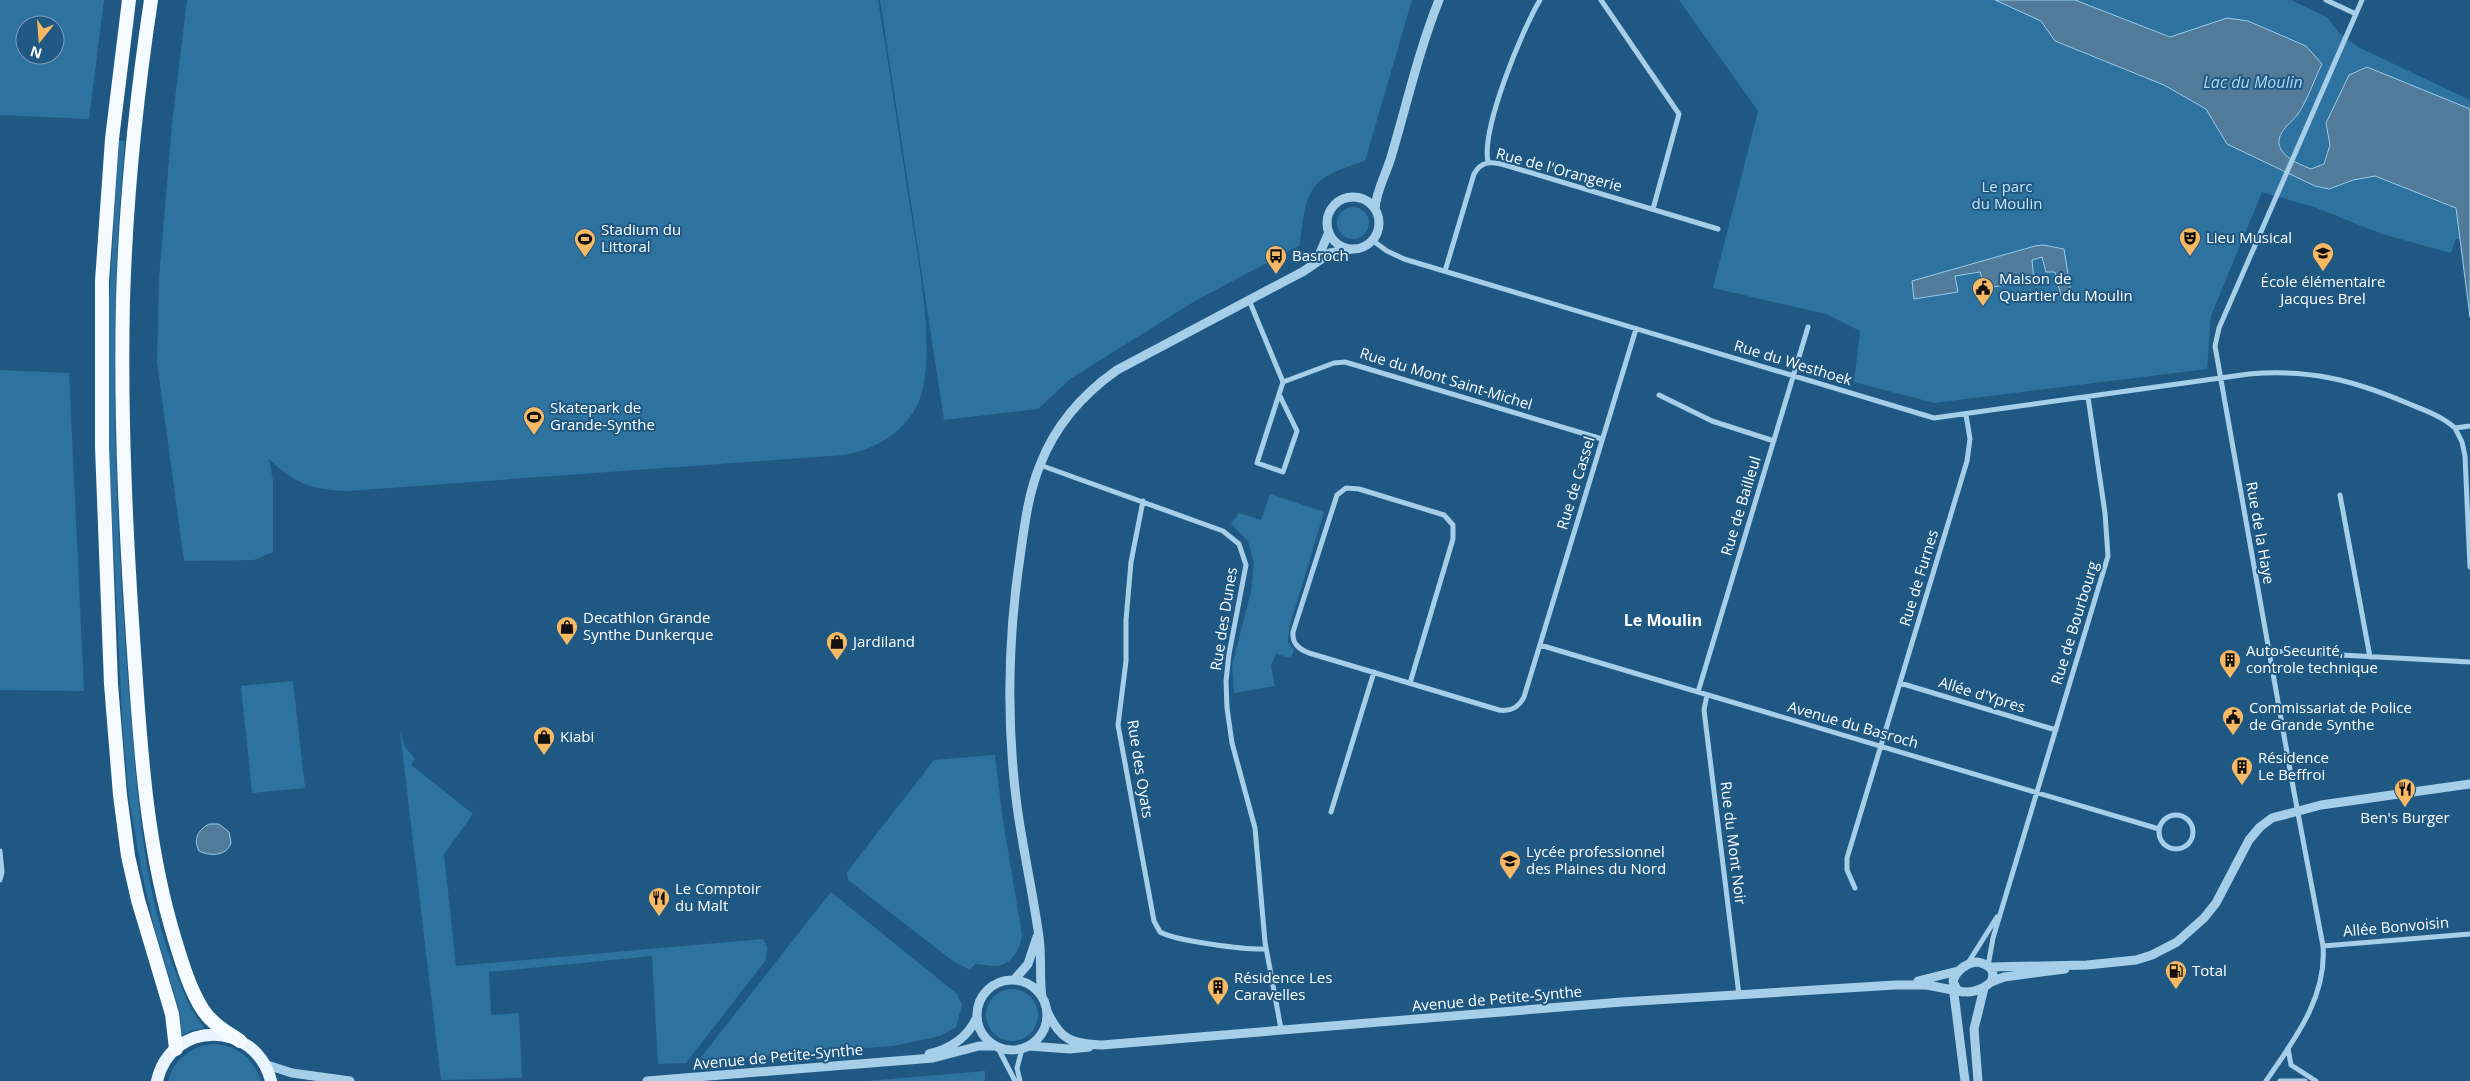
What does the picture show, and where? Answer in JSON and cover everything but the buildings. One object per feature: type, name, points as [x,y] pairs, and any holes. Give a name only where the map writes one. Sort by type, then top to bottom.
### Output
[{"type":"highway","points":[[129,0],[111,148],[101,313],[102,447],[112,698],[119,788],[129,862],[138,900],[172,1014],[176,1049]]},
{"type":"highway","points":[[151,0],[130,183],[122,348],[128,546],[143,776],[157,871],[181,960],[204,1011],[219,1026],[240,1041]]},
{"type":"main road","points":[[158,1081],[164,1064],[176,1049],[188,1041],[207,1035],[221,1035],[240,1041],[256,1052],[264,1064],[271,1081]]},
{"type":"street","points":[[997,1047],[1006,1050],[1025,1047],[1037,1039],[1044,1030],[1047,1011],[1042,997],[1038,927],[1015,785],[1010,686],[1011,636],[1018,566],[1028,505],[1040,464],[1053,437],[1072,411],[1109,375],[1137,358],[1314,264],[1330,253],[1363,246],[1372,240],[1379,224],[1375,209],[1383,178],[1424,42],[1439,0]]},
{"type":"street","points":[[1488,162],[1486,142],[1513,55],[1540,0]]},
{"type":"street","points":[[1601,0],[1678,114],[1678,123],[1653,209]]},
{"type":"street","points":[[2326,0],[2356,14]]},
{"type":"street","name":"Rue de la Haye","points":[[2266,1081],[2316,1000],[2323,969],[2323,946],[2215,350],[2216,338],[2362,0]]},
{"type":"street","name":"Rue de l'Orangerie","points":[[1444,271],[1474,174],[1480,166],[1488,162],[1505,164],[1718,229]]},
{"type":"street","points":[[1314,264],[1323,250],[1328,232],[1327,219],[1334,204],[1343,198],[1359,197],[1370,193],[1383,178]]},
{"type":"street","points":[[1359,197],[1367,201],[1375,209]]},
{"type":"street","points":[[1328,232],[1337,243],[1352,248]]},
{"type":"street","name":"Rue du Westhoek","points":[[1372,240],[1395,255],[1444,271],[1934,418],[2275,372],[2332,377],[2382,392],[2441,418],[2455,428]]},
{"type":"street","points":[[1249,299],[1282,382],[1280,396],[1257,463],[1283,472],[1297,431],[1280,396]]},
{"type":"street","name":"Rue de Bailleul","points":[[1698,692],[1808,327]]},
{"type":"street","name":"Rue de Cassel","points":[[1410,683],[1499,710],[1508,710],[1519,704],[1524,697],[1636,329]]},
{"type":"street","name":"Rue du Mont Saint-Michel","points":[[1282,382],[1334,363],[1345,362],[1602,440]]},
{"type":"street","points":[[1658,395],[1712,421],[1774,441]]},
{"type":"street","name":"Rue de Bourbourg","points":[[2003,906],[2109,552],[2088,397]]},
{"type":"street","name":"Rue de Furnes","points":[[1855,888],[1846,870],[1847,858],[1967,461],[1970,439],[1966,415]]},
{"type":"street","points":[[2470,426],[2455,428],[2462,442],[2464,456],[2470,567]]},
{"type":"street","name":"Rue des Dunes","points":[[1040,464],[1110,492],[1143,501],[1223,531],[1236,541],[1244,556],[1246,574],[1230,649],[1226,694],[1232,744],[1255,828],[1266,948],[1281,1029]]},
{"type":"street","points":[[1350,488],[1439,513],[1448,518],[1453,525],[1453,539],[1410,683],[1301,649],[1293,636],[1334,500],[1340,492],[1350,488]]},
{"type":"street","points":[[2340,495],[2370,657]]},
{"type":"street","name":"Rue des Oyats","points":[[1143,501],[1131,562],[1126,620],[1126,661],[1118,722],[1154,921],[1160,932],[1172,936],[1248,949],[1266,948]]},
{"type":"street","name":"Avenue du Basroch","points":[[1540,645],[2159,829]]},
{"type":"street","points":[[2269,651],[2470,662]]},
{"type":"street","points":[[1332,812],[1374,672]]},
{"type":"street","name":"Allée d'Ypres","points":[[1900,683],[2056,730]]},
{"type":"street","name":"Rue du Mont Noir","points":[[1707,695],[1704,710],[1739,995]]},
{"type":"street","points":[[1956,989],[1988,985],[2004,977],[2136,960],[2171,946],[2192,931],[2210,911],[2255,832],[2272,818],[2297,810],[2470,784]]},
{"type":"street","points":[[2177,815],[2189,821],[2192,835],[2185,846],[2172,848],[2161,840],[2159,829],[2164,819],[2177,815]]},
{"type":"street","points":[[0,851],[2,872],[0,880]]},
{"type":"street","points":[[1978,1081],[1974,1029],[1988,985],[1994,976],[1989,967],[2003,906]]},
{"type":"street","points":[[1965,1081],[1954,976],[1962,969],[1983,942],[2003,906]]},
{"type":"street","points":[[1014,980],[1030,960],[1038,927]]},
{"type":"street","name":"Allée Bonvoisin","points":[[2323,946],[2470,934]]},
{"type":"street","name":"Avenue de Petite-Synthe","points":[[1895,985],[1962,969],[1977,962],[1989,967]]},
{"type":"street","points":[[1989,967],[2087,965]]},
{"type":"street","points":[[1015,1081],[997,1047],[981,1033],[977,1017],[979,1004],[986,992],[999,983],[1014,980],[1028,984],[1042,997]]},
{"type":"street","name":"Avenue de Petite-Synthe","points":[[1025,1047],[1070,1049],[1281,1029],[1895,985],[1927,985],[1956,989]]},
{"type":"street","name":"Avenue de Petite-Synthe","points":[[1047,1011],[1055,1027],[1065,1038],[1077,1043],[1102,1045]]},
{"type":"street","name":"Avenue de Petite-Synthe","points":[[911,1059],[937,1052],[952,1045],[966,1034],[977,1017]]},
{"type":"street","name":"Avenue de Petite-Synthe","points":[[647,1081],[932,1058],[978,1046],[997,1047]]},
{"type":"street","points":[[1020,1081],[1017,1068],[1025,1047]]},
{"type":"street","points":[[2288,1048],[2291,1064],[2316,1081]]},
{"type":"street","points":[[264,1064],[292,1073],[350,1081]]},
{"type":"street","points":[[2280,1081],[2305,1081]]},
{"type":"green space","points":[[0,0],[104,0],[89,119],[0,115]]},
{"type":"green space","name":"Stadium du Littoral","points":[[187,0],[878,0],[924,299],[926,356],[924,381],[919,401],[913,412],[906,422],[888,438],[867,449],[843,455],[348,491],[324,489],[305,484],[278,468],[269,459],[273,481],[273,552],[254,560],[184,561],[157,362],[159,279],[172,124]]},
{"type":"green space","points":[[880,0],[1412,0],[1365,161],[1332,173],[1321,180],[1314,188],[1308,198],[1305,210],[1300,245],[1195,301],[1070,379],[1038,409],[944,420]]},
{"type":"green space","name":"Le parc du Moulin","points":[[1679,0],[2291,0],[2327,17],[2339,33],[2358,47],[2470,100],[2470,238],[2456,239],[2451,253],[2382,234],[2314,207],[2262,192],[2211,316],[2207,369],[1934,403],[1854,382],[1860,331],[1826,314],[1713,288],[1758,111]]},
{"type":"green space","points":[[119,140],[125,141],[119,212],[115,353],[115,423],[120,565],[139,808],[149,875],[165,941],[176,973],[191,1009],[205,1028],[182,1035],[180,1013],[154,927],[142,873],[129,798],[123,733],[108,439],[108,321]]},
{"type":"green space","points":[[1353,207],[1359,208],[1364,212],[1368,217],[1368,229],[1364,234],[1359,238],[1353,239],[1347,238],[1342,234],[1338,229],[1337,223],[1338,217],[1342,212],[1347,208]]},
{"type":"green space","points":[[0,370],[69,373],[84,691],[0,690]]},
{"type":"green space","points":[[1270,494],[1324,512],[1290,625],[1288,642],[1294,650],[1291,658],[1276,654],[1271,666],[1275,686],[1234,693],[1232,666],[1251,591],[1254,564],[1248,541],[1231,524],[1239,513],[1261,520]]},
{"type":"green space","points":[[293,681],[305,788],[252,793],[241,686]]},
{"type":"green space","points":[[400,731],[405,747],[415,759],[411,765],[473,814],[444,854],[456,966],[763,939],[767,947],[766,960],[686,1063],[658,1064],[652,956],[489,972],[491,1015],[519,1013],[522,1078],[441,1080]]},
{"type":"green space","points":[[995,755],[1003,821],[1022,935],[1017,951],[1006,963],[995,966],[975,964],[970,970],[953,961],[848,880],[847,872],[934,760]]},
{"type":"green space","points":[[831,892],[957,994],[962,1005],[956,1027],[940,1036],[893,1046],[698,1061]]},
{"type":"green space","points":[[1007,989],[1017,989],[1031,996],[1038,1010],[1038,1020],[1031,1034],[1017,1041],[1007,1041],[997,1037],[990,1030],[986,1020],[986,1010],[990,1000],[997,993]]},
{"type":"green space","points":[[212,1044],[228,1047],[242,1054],[254,1066],[261,1081],[168,1081],[174,1067],[184,1056],[197,1048]]},
{"type":"green space","points":[[985,1071],[985,1081],[868,1081]]},
{"type":"water","name":"Lac du Moulin","points":[[1995,0],[2075,0],[2170,37],[2227,18],[2248,21],[2306,46],[2322,64],[2302,108],[2282,132],[2279,145],[2286,156],[2298,164],[2311,169],[2324,164],[2330,145],[2326,123],[2349,75],[2367,67],[2470,109],[2470,317],[2456,208],[2375,176],[2353,180],[2329,189],[2315,186],[2227,144],[2206,109],[2164,85],[2055,41],[2041,21]]},
{"type":"water","points":[[2043,245],[2064,249],[2072,299],[2062,300],[2055,272],[2046,272],[2042,257],[2032,260],[2034,281],[1985,288],[1980,272],[1955,276],[1958,292],[1914,299],[1912,281]]},
{"type":"water","points":[[209,824],[219,824],[229,832],[231,843],[229,848],[221,853],[208,854],[199,851],[197,847],[196,843],[199,832]]},
{"type":"place","name":"Lieu Musical","points":[[2190,257]]},
{"type":"place","name":"Stadium du Littoral","points":[[585,258]]},
{"type":"place","name":"École élémentaire Jacques Brel","points":[[2323,272]]},
{"type":"place","name":"Basroch","points":[[1276,275]]},
{"type":"place","name":"Maison de Quartier du Moulin","points":[[1983,307]]},
{"type":"place","name":"Skatepark de Grande-Synthe","points":[[534,436]]},
{"type":"place","name":"Decathlon Grande Synthe Dunkerque","points":[[567,646]]},
{"type":"place","name":"Jardiland","points":[[837,661]]},
{"type":"place","name":"Auto Securité, controle technique","points":[[2230,679]]},
{"type":"place","name":"Commissariat de Police de Grande Synthe","points":[[2233,736]]},
{"type":"place","name":"Kiabi","points":[[544,756]]},
{"type":"place","name":"Résidence Le Beffroi","points":[[2242,786]]},
{"type":"place","name":"Ben's Burger","points":[[2405,808]]},
{"type":"place","name":"Lycée professionnel des Plaines du Nord","points":[[1510,880]]},
{"type":"place","name":"Le Comptoir du Malt","points":[[659,917]]},
{"type":"place","name":"Total","points":[[2176,990]]},
{"type":"place","name":"Résidence Les Caravelles","points":[[1218,1006]]},
{"type":"district","name":"Le Moulin","points":[[1663,620]]}]
